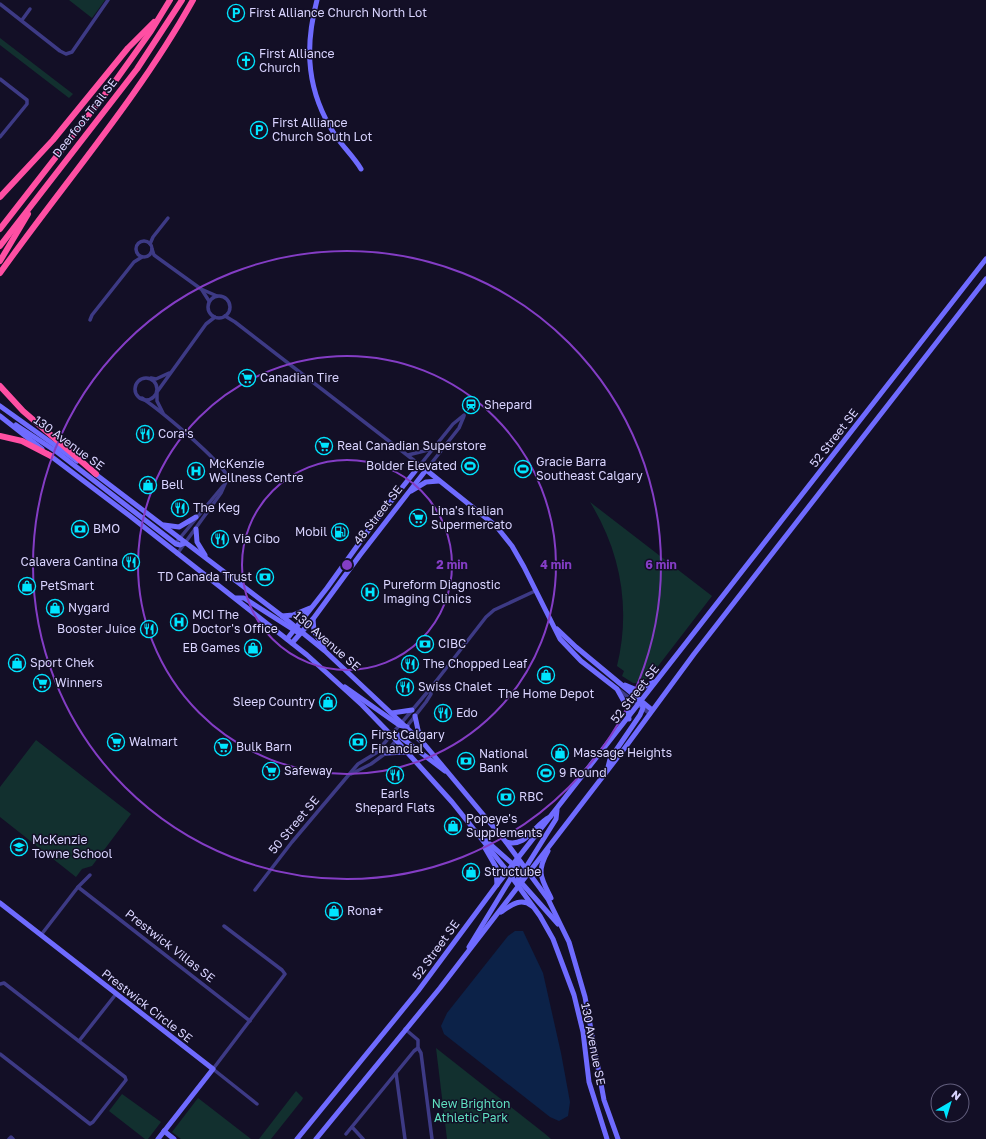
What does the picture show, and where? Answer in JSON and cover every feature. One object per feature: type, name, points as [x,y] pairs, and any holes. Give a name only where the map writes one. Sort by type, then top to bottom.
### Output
[{"type":"highway","name":"Deerfoot Trail SE","points":[[0,229],[116,80],[170,0]]},
{"type":"highway","name":"Deerfoot Trail SE","points":[[0,246],[136,69],[182,0]]},
{"type":"highway","points":[[0,273],[148,72],[173,36],[193,0]]},
{"type":"highway","points":[[0,197],[53,140],[128,48],[162,13]]},
{"type":"highway","points":[[0,261],[44,189]]},
{"type":"highway","points":[[0,386],[23,411],[96,474]]},
{"type":"highway","points":[[0,436],[22,441],[51,456]]},
{"type":"main road","points":[[317,0],[309,39],[308,60],[316,97],[336,137],[355,159],[361,169]]},
{"type":"main road","name":"52 Street SE","points":[[297,1139],[418,991],[496,886],[511,874],[516,867],[518,859],[641,705],[660,678],[986,259]]},
{"type":"main road","name":"52 Street SE","points":[[316,1139],[496,916],[519,882],[525,870],[556,836],[986,279]]},
{"type":"main road","name":"130 Avenue SE","points":[[0,406],[96,474],[282,616],[295,629],[302,632],[325,651],[392,712],[400,723]]},
{"type":"main road","name":"130 Avenue SE","points":[[0,416],[236,598],[289,641],[340,684],[391,734]]},
{"type":"main road","points":[[6,420],[26,431],[57,452],[176,544],[180,545],[185,543]]},
{"type":"main road","points":[[420,466],[496,526],[512,546],[560,639],[568,649],[617,689],[627,707],[629,719]]},
{"type":"main road","name":"48 Street SE","points":[[289,641],[295,629],[313,607],[355,548],[420,466]]},
{"type":"main road","name":"48 Street SE","points":[[289,641],[302,632],[313,619],[426,470]]},
{"type":"main road","points":[[408,492],[426,482],[439,481]]},
{"type":"main road","points":[[161,524],[179,527],[196,518]]},
{"type":"main road","points":[[196,529],[197,542],[206,558]]},
{"type":"main road","points":[[236,598],[244,598],[295,629]]},
{"type":"main road","points":[[282,616],[293,616],[313,607]]},
{"type":"main road","points":[[313,619],[314,631],[325,651]]},
{"type":"main road","points":[[555,628],[621,684],[641,705],[651,712]]},
{"type":"main road","points":[[621,684],[637,690],[648,686],[660,678]]},
{"type":"main road","points":[[340,684],[407,727]]},
{"type":"main road","points":[[607,770],[610,759],[641,705]]},
{"type":"main road","points":[[392,712],[412,710]]},
{"type":"main road","points":[[415,716],[418,730],[425,745]]},
{"type":"main road","name":"130 Avenue SE","points":[[407,727],[425,745],[506,842],[525,870],[548,899],[575,960],[586,997],[604,1100],[618,1139]]},
{"type":"main road","points":[[391,734],[395,733],[397,738],[449,773]]},
{"type":"main road","name":"130 Avenue SE","points":[[397,738],[407,752],[519,882],[553,939],[574,995],[583,1032],[589,1082],[607,1139]]},
{"type":"main road","points":[[386,753],[407,752]]},
{"type":"main road","points":[[525,870],[556,819],[557,810]]},
{"type":"main road","points":[[506,842],[512,844],[524,840],[545,820],[551,817]]},
{"type":"main road","points":[[478,835],[498,872],[496,886]]},
{"type":"main road","name":"130 Avenue SE","points":[[478,835],[486,840],[516,867],[525,870]]},
{"type":"main road","points":[[556,836],[542,861],[540,871],[542,879],[571,940],[575,960]]},
{"type":"main road","points":[[466,953],[472,940],[511,874]]},
{"type":"main road","points":[[519,882],[562,928]]},
{"type":"main road","points":[[496,916],[509,906],[519,902],[530,904],[536,910]]},
{"type":"main road","name":"Prestwick Circle SE","points":[[0,903],[213,1069]]},
{"type":"main road","points":[[158,1139],[213,1069]]},
{"type":"main road","points":[[164,1131],[174,1139]]},
{"type":"street","points":[[0,4],[60,51],[66,54],[72,52],[108,0]]},
{"type":"street","points":[[22,20],[30,9]]},
{"type":"street","points":[[0,79],[27,100],[27,104],[0,137]]},
{"type":"street","points":[[150,244],[153,237],[168,218]]},
{"type":"street","points":[[134,262],[137,244],[153,237]]},
{"type":"street","points":[[146,241],[150,244],[152,255]]},
{"type":"street","points":[[136,252],[142,257]]},
{"type":"street","points":[[89,320],[134,262],[142,257],[152,255],[201,289],[224,297],[229,302],[230,308],[226,315]]},
{"type":"street","points":[[201,289],[209,301],[206,324]]},
{"type":"street","points":[[209,301],[218,296]]},
{"type":"street","points":[[208,310],[215,317]]},
{"type":"street","points":[[142,398],[149,399],[157,392],[206,324],[215,317],[226,315],[420,466]]},
{"type":"street","points":[[173,369],[164,376],[156,379],[149,378],[139,380],[136,386],[137,393],[165,415],[225,471],[228,477],[224,486],[196,529],[177,554]]},
{"type":"street","points":[[149,378],[156,385],[158,403],[165,415]]},
{"type":"street","name":"48 Street SE","points":[[420,466],[453,424],[464,416],[459,428],[426,470]]},
{"type":"street","points":[[407,455],[434,448]]},
{"type":"street","points":[[172,549],[196,518],[224,486]]},
{"type":"street","name":"50 Street SE","points":[[255,890],[297,836],[358,764],[376,753],[430,689],[489,614],[535,590]]},
{"type":"street","name":"50 Street SE","points":[[350,775],[371,764],[386,753],[431,694],[430,689]]},
{"type":"street","points":[[617,689],[641,705]]},
{"type":"street","points":[[41,935],[78,887],[90,875]]},
{"type":"street","name":"Prestwick Villas SE","points":[[78,887],[250,1021]]},
{"type":"street","points":[[224,926],[282,970],[285,974],[213,1069],[257,1104]]},
{"type":"street","points":[[0,984],[4,984],[79,1041],[125,1077],[126,1080],[90,1124],[0,1054]]},
{"type":"street","points":[[79,1041],[116,994]]},
{"type":"street","points":[[405,1030],[418,1040],[432,1139]]},
{"type":"street","points":[[346,1134],[418,1048]]},
{"type":"street","points":[[396,1073],[405,1139]]},
{"type":"street","points":[[352,1127],[364,1139]]},
{"type":"street","points":[[9,1139],[11,1137],[13,1139]]},
{"type":"green space","points":[[69,0],[105,0],[92,18]]},
{"type":"green space","points":[[0,38],[73,94],[69,98],[0,45]]},
{"type":"green space","points":[[590,502],[712,596],[652,674],[641,683],[633,683],[622,676],[624,671],[617,666],[623,623],[623,602],[620,581],[616,561],[609,541],[601,521]]},
{"type":"green space","points":[[36,740],[131,814],[92,866],[82,869],[76,877],[0,817],[0,787]]},
{"type":"green space","name":"New Brighton Athletic Park","points":[[436,1048],[544,1133],[551,1139],[447,1139]]},
{"type":"green space","points":[[296,1091],[303,1098],[302,1100],[271,1139],[259,1139]]},
{"type":"green space","points":[[122,1094],[161,1122],[148,1139],[145,1139],[109,1111]]},
{"type":"green space","points":[[198,1098],[251,1139],[181,1139],[172,1132]]},
{"type":"water","points":[[515,931],[523,931],[543,973],[561,1053],[570,1102],[568,1116],[559,1121],[550,1117],[444,1034],[441,1026],[447,1013],[508,936]]},
{"type":"place","name":"First Alliance Church North Lot","points":[[236,13]]},
{"type":"place","name":"First Alliance Church","points":[[246,61]]},
{"type":"place","name":"First Alliance Church South Lot","points":[[259,130]]},
{"type":"place","name":"Canadian Tire","points":[[247,378]]},
{"type":"place","name":"Shepard","points":[[471,405]]},
{"type":"place","name":"Cora's","points":[[145,434]]},
{"type":"place","name":"Real Canadian Superstore","points":[[324,446]]},
{"type":"place","name":"Bolder Elevated","points":[[470,466]]},
{"type":"place","name":"Gracie Barra Southeast Calgary","points":[[523,469]]},
{"type":"place","name":"McKenzie Wellness Centre","points":[[196,471]]},
{"type":"place","name":"Bell","points":[[148,485]]},
{"type":"place","name":"The Keg","points":[[180,508]]},
{"type":"place","name":"Lina's Italian Supermercato","points":[[418,518]]},
{"type":"place","name":"BMO","points":[[80,529]]},
{"type":"place","name":"Mobil","points":[[340,532]]},
{"type":"place","name":"Via Cibo","points":[[220,539]]},
{"type":"place","name":"Calavera Cantina","points":[[131,562]]},
{"type":"place","name":"TD Canada Trust","points":[[265,577]]},
{"type":"place","name":"PetSmart","points":[[27,586]]},
{"type":"place","name":"Pureform Diagnostic Imaging Clinics","points":[[370,592]]},
{"type":"place","name":"Nygard","points":[[55,608]]},
{"type":"place","name":"MCI The Doctor's Office","points":[[179,622]]},
{"type":"place","name":"Booster Juice","points":[[149,629]]},
{"type":"place","name":"CIBC","points":[[425,644]]},
{"type":"place","name":"EB Games","points":[[253,648]]},
{"type":"place","name":"Sport Chek","points":[[17,663]]},
{"type":"place","name":"The Chopped Leaf","points":[[410,664]]},
{"type":"place","name":"The Home Depot","points":[[546,675]]},
{"type":"place","name":"Winners","points":[[42,683]]},
{"type":"place","name":"Swiss Chalet","points":[[405,687]]},
{"type":"place","name":"Sleep Country","points":[[328,702]]},
{"type":"place","name":"Edo","points":[[443,713]]},
{"type":"place","name":"Walmart","points":[[116,742]]},
{"type":"place","name":"First Calgary Financial","points":[[358,742]]},
{"type":"place","name":"Bulk Barn","points":[[223,747]]},
{"type":"place","name":"Massage Heights","points":[[560,753]]},
{"type":"place","name":"National Bank","points":[[466,761]]},
{"type":"place","name":"Safeway","points":[[271,771]]},
{"type":"place","name":"9 Round","points":[[546,773]]},
{"type":"place","name":"Earls Shepard Flats","points":[[395,775]]},
{"type":"place","name":"RBC","points":[[506,797]]},
{"type":"place","name":"Popeye's Supplements","points":[[453,826]]},
{"type":"place","name":"McKenzie Towne School","points":[[19,847]]},
{"type":"place","name":"Structube","points":[[471,872]]},
{"type":"place","name":"Rona+","points":[[334,911]]}]
